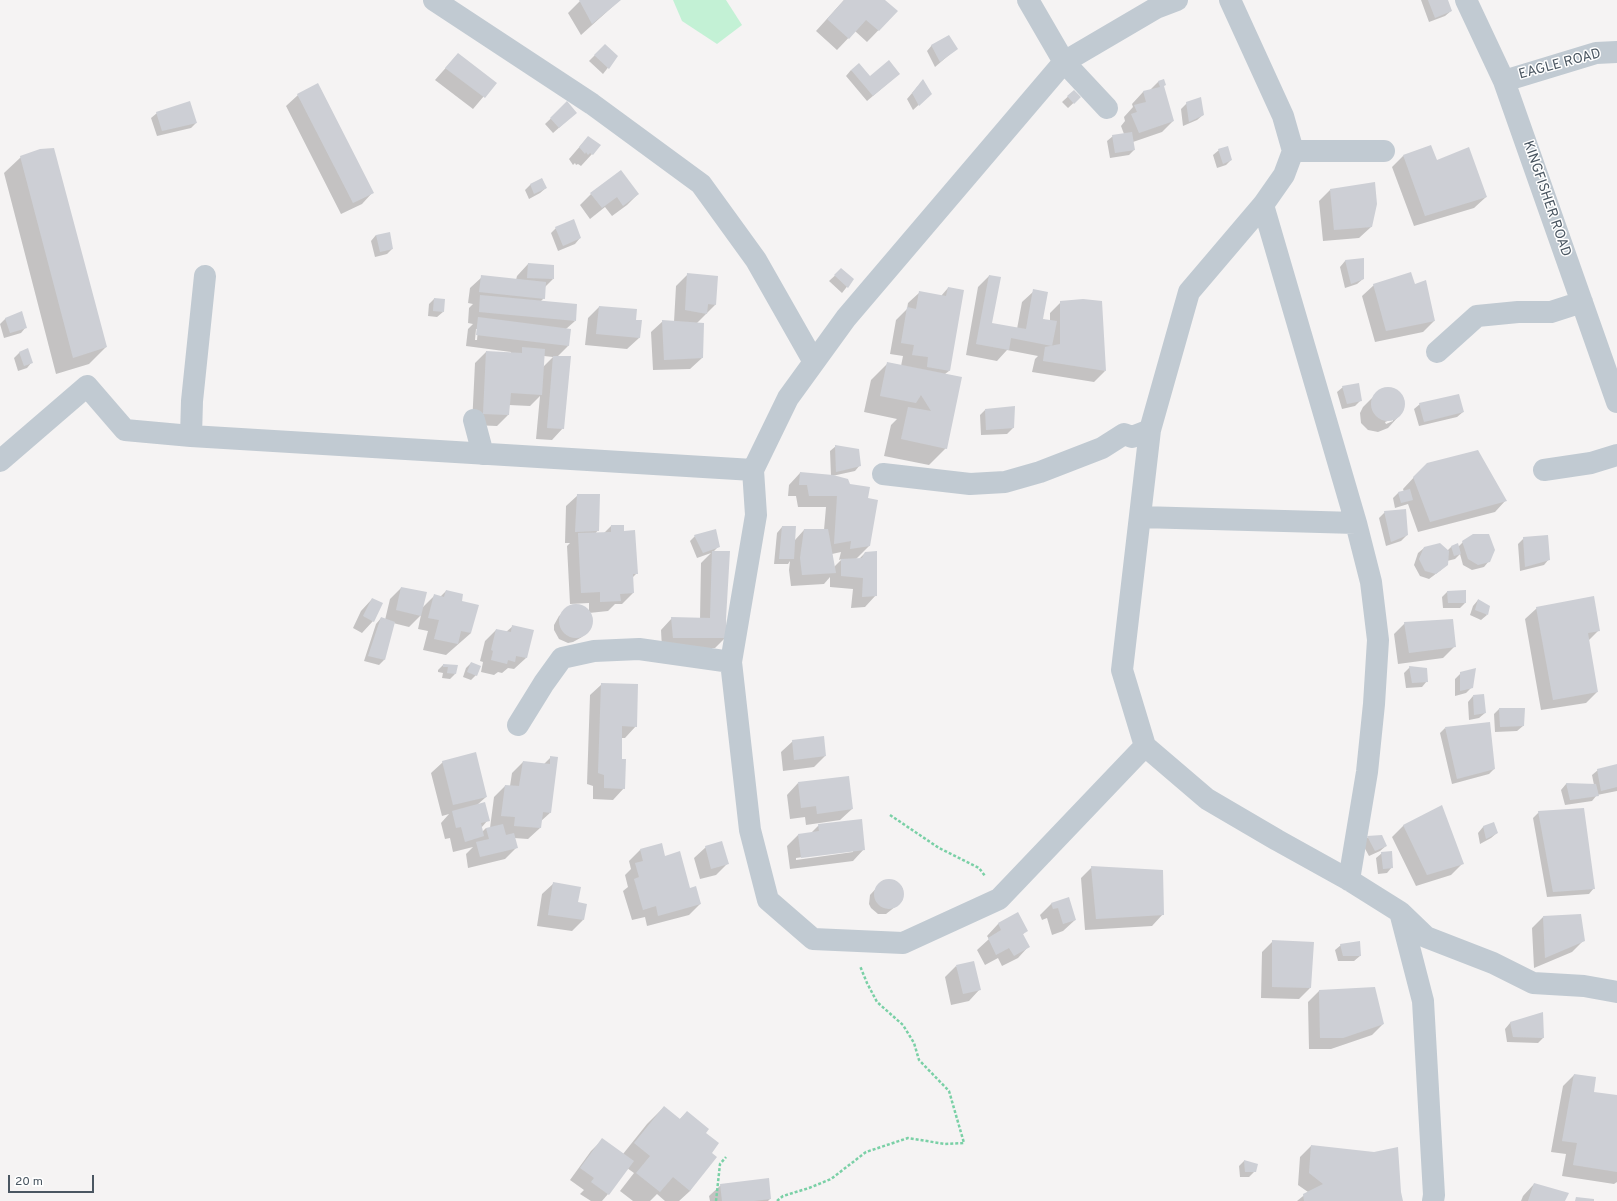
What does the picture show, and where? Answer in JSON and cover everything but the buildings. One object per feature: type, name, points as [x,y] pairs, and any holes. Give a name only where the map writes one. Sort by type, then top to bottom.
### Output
[{"type":"street","points":[[434,0],[592,104],[701,184],[756,260],[814,362]]},
{"type":"street","points":[[1028,0],[1064,62],[1107,108]]},
{"type":"street","points":[[1145,746],[999,899],[903,943],[813,939],[768,900],[750,830],[731,662],[756,515],[753,470],[788,398],[846,318],[1064,62],[1156,8],[1177,0]]},
{"type":"street","points":[[1230,0],[1283,116],[1294,151],[1284,175],[1263,205],[1189,292],[1150,430],[1122,670],[1145,746],[1207,799],[1349,880],[1400,912],[1426,937],[1493,963],[1533,983],[1584,986],[1617,992]]},
{"type":"street","name":"KINGFISHER ROAD","points":[[1466,0],[1504,81],[1617,402]]},
{"type":"street","name":"EAGLE ROAD","points":[[1504,81],[1596,53],[1617,52]]},
{"type":"street","points":[[1294,151],[1384,151]]},
{"type":"street","points":[[1263,205],[1356,523],[1371,582],[1378,640],[1374,704],[1367,772],[1349,880]]},
{"type":"street","points":[[191,436],[192,401],[205,276]]},
{"type":"street","points":[[1437,352],[1477,316],[1518,312],[1551,312],[1582,302]]},
{"type":"street","points":[[0,461],[87,386],[125,430],[191,436],[753,470]]},
{"type":"street","points":[[474,420],[483,454]]},
{"type":"street","points":[[883,474],[970,484],[1005,482],[1040,472],[1102,448],[1124,434],[1132,437],[1150,430]]},
{"type":"street","points":[[1544,470],[1591,463],[1617,455]]},
{"type":"street","points":[[1140,517],[1356,523]]},
{"type":"street","points":[[518,725],[544,683],[562,658],[594,651],[639,649],[731,662]]},
{"type":"street","points":[[1400,912],[1423,1001],[1433,1201]]},
{"type":"path","points":[[890,815],[939,848],[979,868],[999,899]]},
{"type":"path","points":[[777,1201],[783,1196],[831,1179],[866,1152],[908,1138],[945,1144],[964,1143],[949,1091],[920,1060],[914,1043],[903,1025],[877,1002],[867,983],[850,940]]},
{"type":"path","points":[[716,1201],[720,1164],[726,1157]]},
{"type":"green space","points":[[673,0],[726,0],[742,25],[717,44],[682,21]]}]
